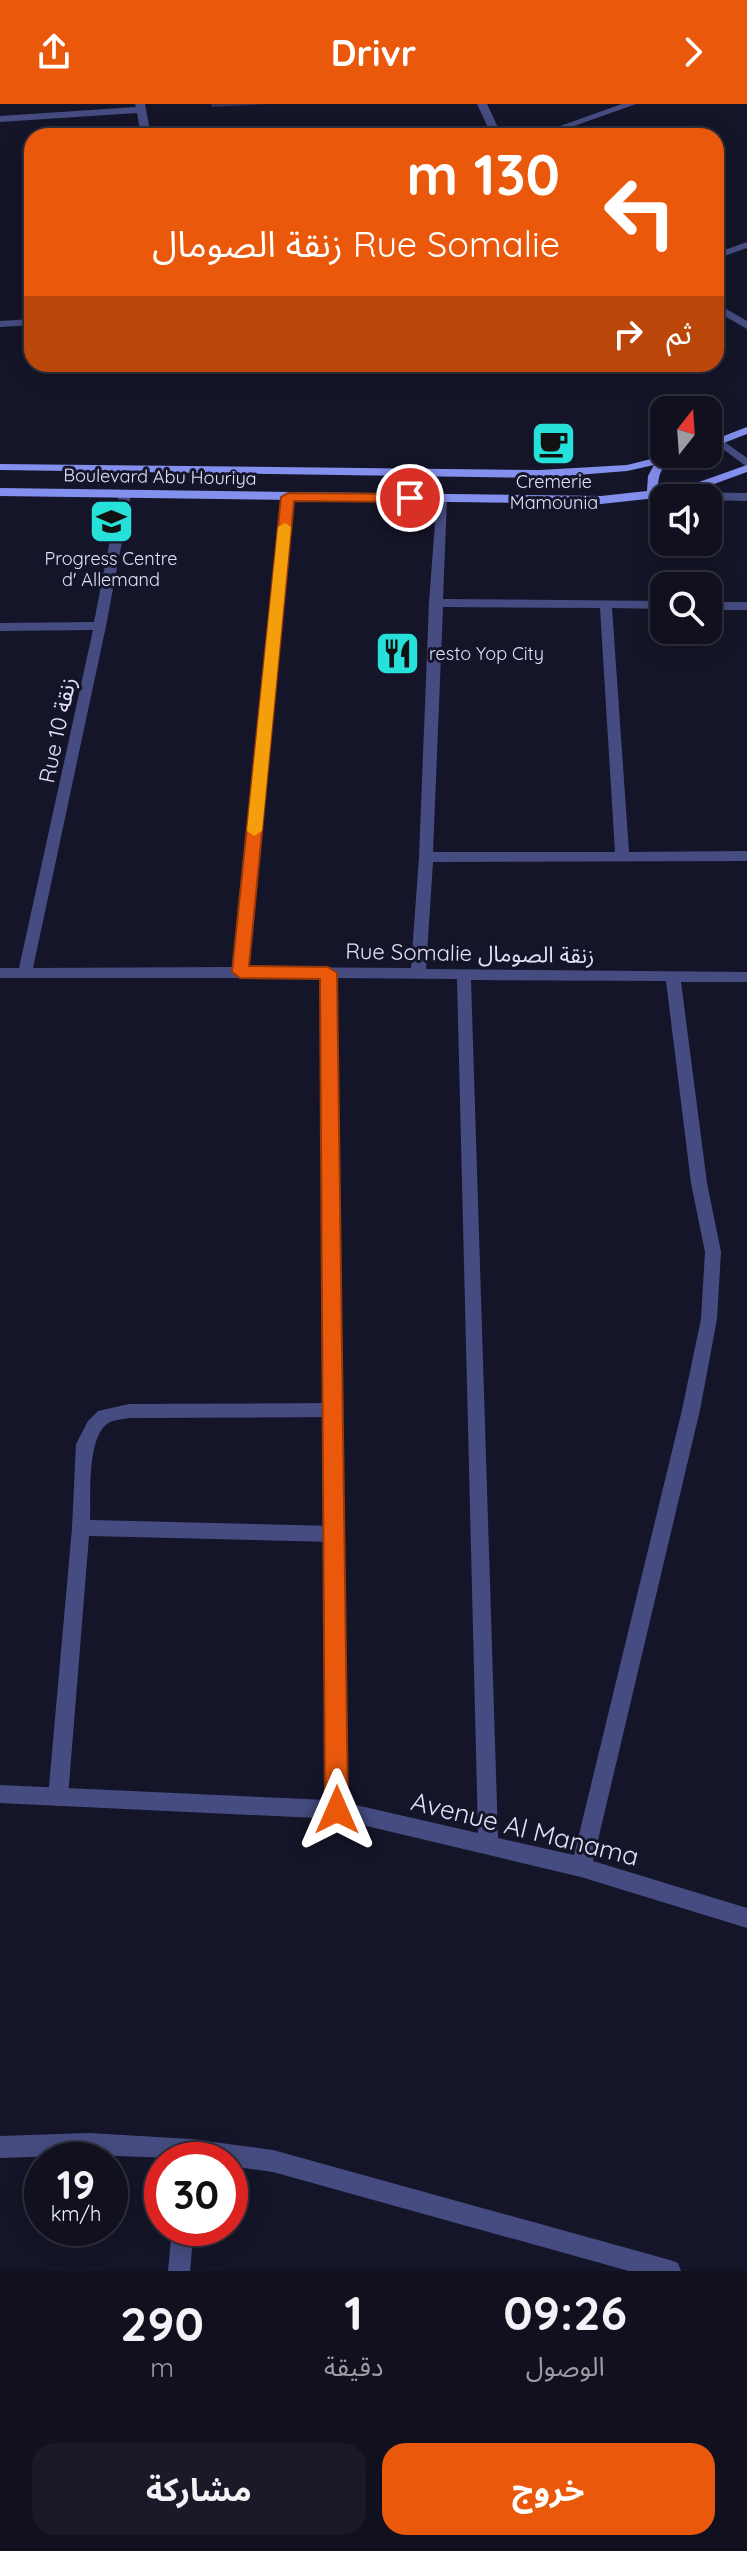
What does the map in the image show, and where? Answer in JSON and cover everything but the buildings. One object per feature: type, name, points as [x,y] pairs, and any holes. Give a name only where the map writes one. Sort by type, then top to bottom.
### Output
[{"type":"main road","points":[[722,441],[747,430]]},
{"type":"main road","name":"Boulevard Abu Houriya","points":[[0,467],[540,474],[627,468],[650,463]]},
{"type":"main road","name":"Boulevard Abu Houriya","points":[[702,484],[747,466]]},
{"type":"main road","name":"Boulevard Abu Houriya","points":[[0,492],[601,500],[650,495]]},
{"type":"street","points":[[482,104],[493,128]]},
{"type":"street","points":[[560,128],[631,104]]},
{"type":"street","points":[[0,119],[140,107],[144,128]]},
{"type":"street","points":[[724,253],[747,245]]},
{"type":"street","points":[[724,311],[747,326]]},
{"type":"street","points":[[0,324],[24,322]]},
{"type":"street","points":[[722,449],[747,466]]},
{"type":"street","name":"Rue 10 زنقة","points":[[25,973],[100,626],[125,494]]},
{"type":"street","points":[[722,496],[747,497]]},
{"type":"street","points":[[240,972],[288,497]]},
{"type":"street","points":[[418,974],[441,499]]},
{"type":"street","points":[[435,603],[650,605]]},
{"type":"street","points":[[606,605],[622,858]]},
{"type":"street","points":[[722,606],[747,606]]},
{"type":"street","points":[[0,627],[100,626]]},
{"type":"street","points":[[426,857],[747,856]]},
{"type":"street","name":"Rue Somalie زنقة الصومال","points":[[0,973],[747,977]]},
{"type":"street","points":[[328,973],[337,1810]]},
{"type":"street","points":[[464,975],[488,1844]]},
{"type":"street","points":[[581,1867],[691,1410],[709,1319],[713,1252],[699,1183],[673,977]]},
{"type":"street","points":[[58,1797],[81,1528],[85,1444],[94,1426],[104,1416],[129,1411],[335,1410]]},
{"type":"street","points":[[81,1528],[334,1534]]},
{"type":"street","name":"Avenue Al Manama","points":[[0,1794],[337,1810],[581,1867],[747,1918]]},
{"type":"street","points":[[0,2147],[89,2144],[144,2150]]},
{"type":"street","points":[[248,2159],[273,2161],[670,2271]]},
{"type":"street","points":[[179,2271],[181,2246]]},
{"type":"slow traffic","points":[[254,831],[285,527]]},
{"type":"place","name":"Cremerie Mamounia","points":[[554,444]]},
{"type":"place","name":"Progress Centre d' Allemand","points":[[111,521]]},
{"type":"place","name":"resto Yop City","points":[[398,654]]},
{"type":"route","points":[[337,1810],[328,973],[240,972],[288,497],[410,498]]}]
